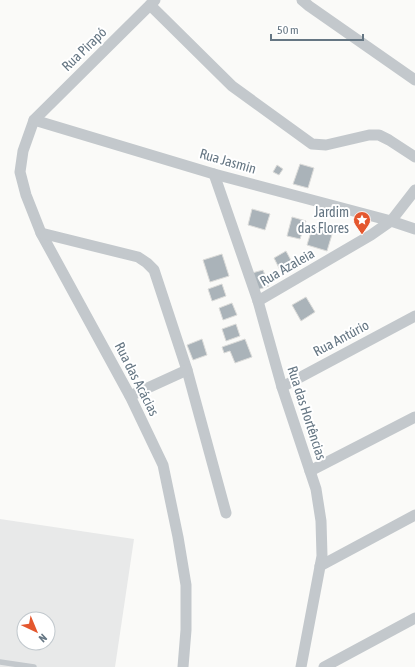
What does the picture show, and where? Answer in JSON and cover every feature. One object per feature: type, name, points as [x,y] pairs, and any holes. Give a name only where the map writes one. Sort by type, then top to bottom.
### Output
[{"type":"street","points":[[302,0],[308,6],[415,80]]},
{"type":"street","points":[[152,3],[232,86],[312,144],[326,145],[369,135],[379,135],[415,157]]},
{"type":"street","name":"Rua Pirapó","points":[[34,120],[152,3]]},
{"type":"street","name":"Rua Jasmin","points":[[34,120],[214,174],[391,221],[415,229]]},
{"type":"street","name":"Rua das Acácias","points":[[34,120],[23,150],[20,172],[26,195],[41,232],[130,396],[163,464],[186,585],[186,630],[183,667]]},
{"type":"street","name":"Rua das Hortências","points":[[214,174],[258,301],[282,387],[316,489],[321,521],[322,556],[301,667]]},
{"type":"street","name":"Rua Azaleia","points":[[258,301],[358,243],[391,221],[415,190]]},
{"type":"street","points":[[41,232],[138,257],[154,270],[187,370],[226,513]]},
{"type":"street","name":"Rua Antúrio","points":[[282,387],[415,316]]},
{"type":"street","points":[[130,396],[187,370]]},
{"type":"street","points":[[310,472],[415,417]]},
{"type":"street","points":[[320,566],[415,514]]},
{"type":"street","points":[[324,667],[415,618]]},
{"type":"lane","points":[[0,662],[34,667]]},
{"type":"shaded area","points":[[0,519],[134,539],[115,667],[0,667]]},
{"type":"building","points":[[300,164],[314,168],[308,188],[293,184]]},
{"type":"building","points":[[277,165],[283,169],[279,175],[273,172]]},
{"type":"building","points":[[252,209],[270,214],[265,230],[248,225]]},
{"type":"building","points":[[292,217],[306,221],[300,239],[287,236]]},
{"type":"building","points":[[313,225],[333,231],[327,251],[307,245]]},
{"type":"building","points":[[286,251],[295,268],[282,274],[274,258]]},
{"type":"building","points":[[222,254],[229,276],[210,282],[203,260]]},
{"type":"building","points":[[263,270],[269,286],[257,290],[252,273]]},
{"type":"building","points":[[222,284],[226,296],[212,301],[208,289]]},
{"type":"building","points":[[306,297],[315,312],[301,321],[292,305]]},
{"type":"building","points":[[232,303],[237,315],[223,320],[219,308]]},
{"type":"building","points":[[236,324],[240,336],[226,341],[222,329]]},
{"type":"building","points":[[202,339],[207,355],[193,360],[187,345]]},
{"type":"building","points":[[245,339],[252,357],[235,363],[230,351],[224,353],[222,347]]},
{"type":"place","name":"Jardim das Flores","points":[[362,235]]}]
